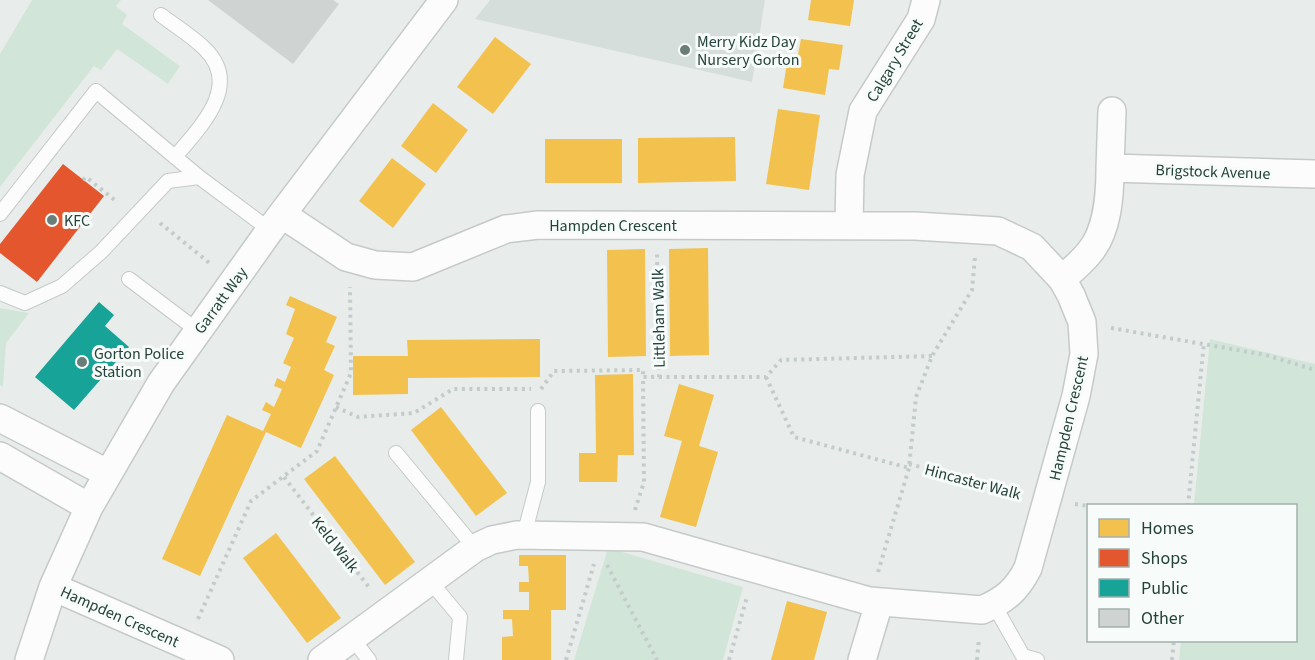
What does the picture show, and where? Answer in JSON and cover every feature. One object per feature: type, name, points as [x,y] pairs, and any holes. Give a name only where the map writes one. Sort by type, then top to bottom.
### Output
[{"type":"street","name":"Garratt Way","points":[[29,660],[53,587],[89,507],[107,472],[161,383],[276,223],[444,0]]},
{"type":"street","name":"Calgary Street","points":[[849,226],[850,175],[863,111],[921,19],[926,0]]},
{"type":"street","points":[[1062,279],[1091,251],[1102,226],[1110,192],[1112,111]]},
{"type":"street","name":"Brigstock Avenue","points":[[1110,168],[1315,174]]},
{"type":"street","name":"Hampden Crescent","points":[[276,223],[346,256],[375,265],[412,267],[506,229],[538,225],[849,226],[977,230],[998,231],[1032,247],[1062,279],[1083,330],[1081,374],[1028,568],[1009,597],[994,605]]},
{"type":"street","points":[[0,418],[107,472]]},
{"type":"street","points":[[0,456],[89,507]]},
{"type":"street","points":[[322,660],[475,548],[504,537],[525,535],[610,540],[643,537],[874,602],[982,610],[994,605]]},
{"type":"street","name":"Hampden Crescent","points":[[53,587],[220,660]]},
{"type":"street","points":[[862,660],[874,602]]},
{"type":"lane","points":[[160,15],[205,48],[214,62],[221,82],[220,91],[208,117],[175,157]]},
{"type":"lane","points":[[0,214],[96,91],[199,177],[276,223]]},
{"type":"lane","points":[[0,293],[25,303],[62,286],[100,252],[168,181],[199,177]]},
{"type":"lane","points":[[129,279],[198,331]]},
{"type":"lane","points":[[525,535],[538,482],[538,411]]},
{"type":"lane","points":[[396,453],[475,548]]},
{"type":"lane","points":[[430,581],[460,617],[456,660]]},
{"type":"lane","points":[[994,605],[1023,656],[1037,660]]},
{"type":"lane","points":[[352,638],[369,660]]},
{"type":"path","points":[[83,180],[86,177],[124,208]]},
{"type":"path","points":[[150,216],[213,265]]},
{"type":"path","name":"Littleham Walk","points":[[566,660],[610,540],[644,482],[643,376],[659,377],[657,225]]},
{"type":"path","points":[[874,602],[909,466],[916,397],[932,356],[972,291],[977,230]]},
{"type":"path","points":[[194,627],[251,501],[317,451],[351,373],[350,284]]},
{"type":"path","points":[[1083,330],[1107,327],[1204,342],[1266,355],[1315,370]]},
{"type":"path","points":[[1188,504],[1204,342]]},
{"type":"path","points":[[659,377],[766,377],[781,360],[932,356]]},
{"type":"path","points":[[336,407],[358,417],[414,413],[453,389],[541,389],[554,371],[643,370],[643,376]]},
{"type":"path","name":"Hincaster Walk","points":[[766,377],[794,437],[1025,495]]},
{"type":"path","name":"Keld Walk","points":[[284,477],[388,612]]},
{"type":"path","points":[[610,540],[657,660]]},
{"type":"path","points":[[729,660],[755,568]]},
{"type":"path","points":[[1172,660],[1174,642]]},
{"type":"shaded area","name":"Merry Kidz Day Nursery Gorton","points":[[490,0],[765,0],[752,82],[475,19]]},
{"type":"green space","points":[[32,0],[121,0],[116,6],[127,15],[122,24],[180,66],[168,84],[117,49],[101,70],[94,66],[0,187],[0,54]]},
{"type":"green space","points":[[0,308],[29,313],[6,343],[3,387],[0,385]]},
{"type":"green space","points":[[1210,339],[1315,364],[1315,660],[1179,660],[1181,642],[1297,642],[1297,504],[1194,504]]},
{"type":"green space","points":[[608,548],[743,587],[723,660],[574,660]]},
{"type":"building: Homes","points":[[811,0],[854,0],[850,26],[808,20]]},
{"type":"building: Homes","points":[[495,37],[531,64],[493,114],[457,87]]},
{"type":"building: Homes","points":[[801,39],[843,45],[839,70],[829,69],[825,95],[783,88],[787,63],[796,64]]},
{"type":"building: Homes","points":[[433,103],[468,130],[436,173],[401,146]]},
{"type":"building: Homes","points":[[778,109],[820,115],[809,190],[766,184]]},
{"type":"building: Homes","points":[[735,137],[736,181],[638,183],[638,138]]},
{"type":"building: Homes","points":[[545,139],[622,139],[622,183],[545,183]]},
{"type":"building: Homes","points":[[392,158],[426,184],[393,228],[359,201]]},
{"type":"building: Homes","points":[[708,248],[709,355],[670,356],[669,249]]},
{"type":"building: Homes","points":[[645,249],[646,356],[608,357],[607,250]]},
{"type":"building: Homes","points":[[290,296],[337,317],[326,342],[335,346],[324,370],[334,375],[301,448],[266,432],[200,576],[162,559],[227,415],[263,431],[271,414],[262,410],[266,402],[274,407],[282,389],[274,386],[277,378],[285,382],[291,367],[283,363],[294,338],[286,334],[295,309],[286,305]]},
{"type":"building: Homes","points":[[540,339],[540,377],[408,378],[408,394],[353,395],[353,356],[408,356],[407,340]]},
{"type":"building: Homes","points":[[633,374],[634,455],[618,455],[617,482],[579,482],[579,453],[596,453],[595,375]]},
{"type":"building: Homes","points":[[679,384],[714,395],[699,446],[718,452],[696,527],[660,517],[682,441],[664,436]]},
{"type":"building: Homes","points":[[441,407],[507,493],[476,516],[411,430]]},
{"type":"building: Homes","points":[[335,456],[415,562],[385,585],[304,479]]},
{"type":"building: Homes","points":[[276,533],[341,618],[307,643],[243,558]]},
{"type":"building: Homes","points":[[519,555],[566,555],[566,610],[551,610],[551,660],[502,660],[502,637],[513,636],[512,619],[503,619],[503,610],[529,610],[529,592],[519,592],[519,582],[529,582],[528,566],[519,566]]},
{"type":"building: Homes","points":[[787,601],[827,612],[814,660],[771,660]]},
{"type":"building: Shops","name":"KFC","points":[[63,164],[104,196],[37,282],[0,253],[0,244]]},
{"type":"building: Public","name":"Gorton Police Station","points":[[99,302],[114,315],[105,326],[129,347],[74,410],[35,377]]},
{"type":"building: Other","points":[[208,0],[333,0],[339,4],[293,64]]},
{"type":"place","name":"Merry Kidz Day Nursery Gorton","points":[[685,50]]},
{"type":"place","name":"KFC","points":[[52,220]]},
{"type":"place","name":"Gorton Police Station","points":[[82,362]]}]
